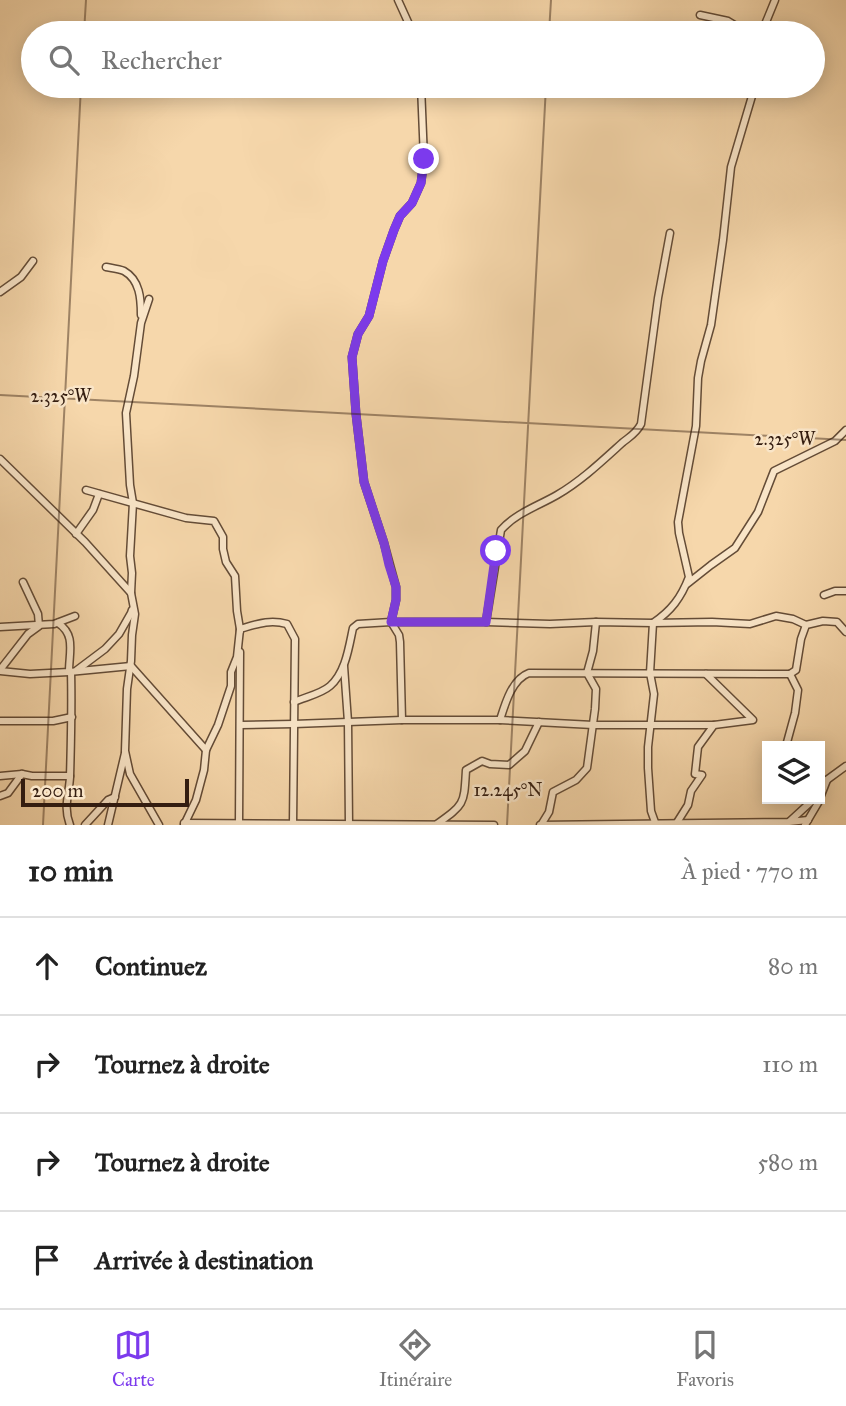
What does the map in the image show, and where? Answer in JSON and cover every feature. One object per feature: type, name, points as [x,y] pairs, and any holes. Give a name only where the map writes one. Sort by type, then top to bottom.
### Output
[{"type":"street","points":[[398,0],[408,21]]},
{"type":"street","points":[[766,21],[775,0]]},
{"type":"street","points":[[700,15],[728,21]]},
{"type":"street","points":[[402,720],[400,642],[391,622],[396,587],[364,482],[352,357],[358,334],[369,316],[394,230],[400,216],[412,203],[421,183],[424,159],[421,98]]},
{"type":"street","points":[[653,623],[674,605],[689,577],[678,522],[692,453],[698,377],[711,325],[732,167],[751,98]]},
{"type":"street","points":[[486,622],[501,530],[509,521],[558,494],[595,468],[636,433],[641,424],[658,298],[670,233]]},
{"type":"street","points":[[0,292],[21,277],[33,261]]},
{"type":"street","points":[[106,267],[124,271],[141,295],[141,323],[126,413],[133,503],[131,593],[135,614],[127,689],[125,751],[108,825]]},
{"type":"street","points":[[141,323],[149,299]]},
{"type":"street","points":[[686,586],[735,548],[758,512],[775,471],[835,441],[846,430]]},
{"type":"street","points":[[0,459],[99,556],[131,593]]},
{"type":"street","points":[[86,491],[186,518],[214,521],[223,537],[226,562],[235,576],[240,629],[239,824]]},
{"type":"street","points":[[76,534],[93,510],[99,494]]},
{"type":"street","points":[[23,582],[38,614],[39,626]]},
{"type":"street","points":[[824,595],[846,591]]},
{"type":"street","points":[[72,672],[106,649],[120,634],[131,613],[132,602]]},
{"type":"street","points":[[0,627],[39,626],[58,623],[75,616]]},
{"type":"street","points":[[294,702],[329,688],[335,681],[344,664],[355,625],[391,622],[750,624],[776,616],[806,625],[823,621],[837,622],[846,632]]},
{"type":"street","points":[[240,629],[271,621],[287,624],[295,639],[293,825]]},
{"type":"street","points":[[541,825],[549,812],[553,792],[576,780],[587,768],[596,689],[587,673],[596,622]]},
{"type":"street","points":[[58,623],[70,636],[72,717],[70,776],[65,812],[70,825]]},
{"type":"street","points":[[653,623],[650,673],[654,694],[648,747],[649,792],[656,825]]},
{"type":"street","points":[[500,720],[512,690],[522,675],[536,672],[790,674],[796,670],[806,625]]},
{"type":"street","points":[[0,671],[28,634],[39,626]]},
{"type":"street","points":[[240,629],[237,657],[231,672],[231,686],[206,750],[196,800],[184,824],[494,825]]},
{"type":"street","points":[[344,664],[348,722],[349,825]]},
{"type":"street","points":[[131,666],[206,750]]},
{"type":"street","points":[[0,671],[30,674],[131,666]]},
{"type":"street","points":[[241,725],[402,720],[714,725],[753,720],[706,674]]},
{"type":"street","points":[[787,741],[798,690],[790,674]]},
{"type":"street","points":[[0,721],[53,721],[72,717]]},
{"type":"street","points":[[435,825],[458,809],[464,797],[466,770],[482,761],[509,765],[525,751],[538,722]]},
{"type":"street","points":[[677,824],[688,805],[691,790],[702,775],[695,774],[698,747],[714,725]]},
{"type":"street","points":[[125,751],[130,774],[159,825]]},
{"type":"street","points":[[825,782],[846,766]]},
{"type":"street","points":[[0,796],[8,793],[22,774]]},
{"type":"street","points":[[0,776],[70,776]]},
{"type":"street","points":[[541,825],[806,822],[828,780]]},
{"type":"street","points":[[85,825],[102,805],[115,797]]},
{"type":"street","points":[[789,822],[805,804]]},
{"type":"street","points":[[789,822],[809,804]]},
{"type":"route","points":[[424,159],[421,183],[412,203],[400,216],[394,230],[369,316],[358,334],[352,357],[364,482],[396,587],[391,622],[486,622],[496,551]]}]
